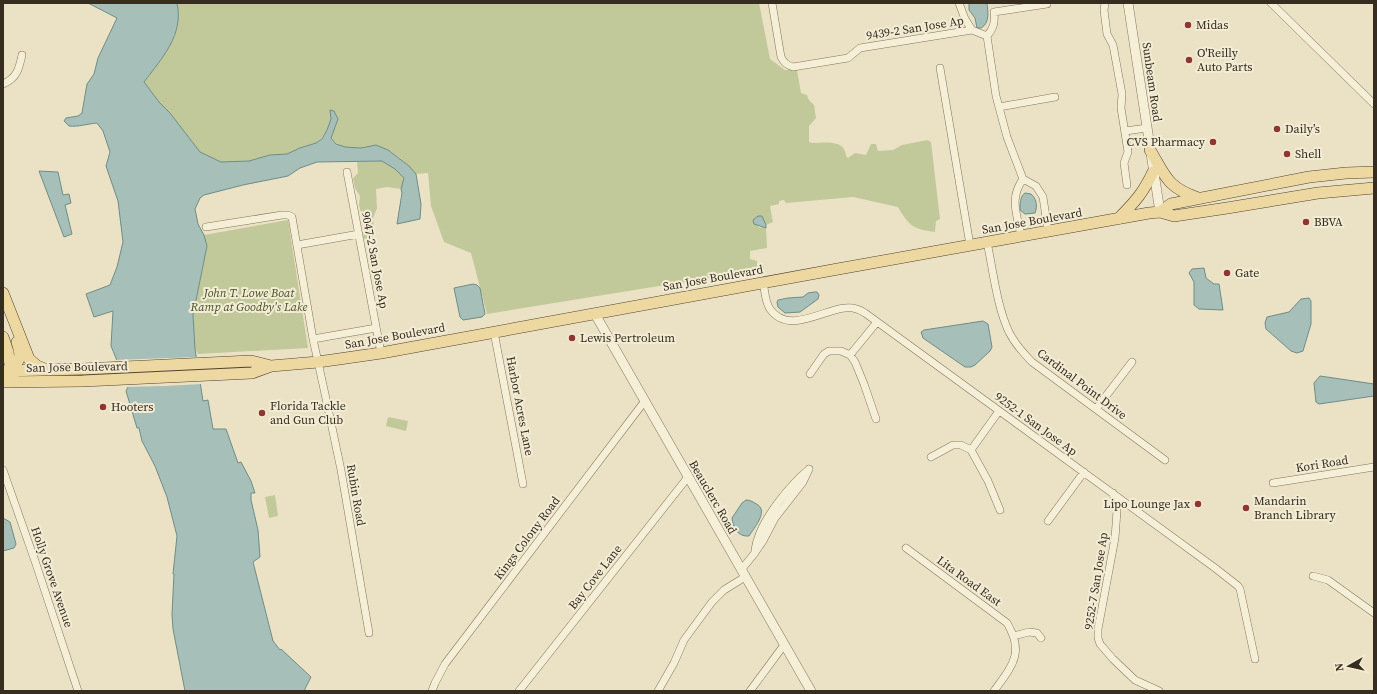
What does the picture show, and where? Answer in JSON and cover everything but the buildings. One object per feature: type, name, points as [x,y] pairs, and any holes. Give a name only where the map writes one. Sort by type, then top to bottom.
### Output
[{"type":"main road","points":[[1150,150],[1167,179],[1174,187],[1198,198]]},
{"type":"main road","points":[[1118,219],[1145,189],[1153,172]]},
{"type":"main road","name":"San Jose Boulevard","points":[[1160,212],[1171,204],[1309,177],[1374,172]]},
{"type":"main road","name":"San Jose Boulevard","points":[[3,381],[112,380],[252,373],[271,366],[318,362],[381,353],[763,282],[1160,212],[1174,216],[1318,193],[1374,188]]},
{"type":"main road","points":[[3,293],[29,359],[37,366],[48,370]]},
{"type":"main road","points":[[3,298],[19,348],[20,356],[17,365],[7,371]]},
{"type":"main road","points":[[3,337],[8,352],[7,371],[3,381]]},
{"type":"main road","name":"San Jose Boulevard","points":[[7,371],[111,368],[252,361],[271,366]]},
{"type":"main road","points":[[7,371],[16,382]]},
{"type":"street","name":"9439-2 San Jose Ap","points":[[772,3],[781,57],[783,62],[793,67],[848,58],[860,48],[972,30]]},
{"type":"street","points":[[959,3],[965,19],[972,30],[986,36]]},
{"type":"street","points":[[1105,3],[1104,10],[1106,28],[1114,45],[1122,94],[1121,108],[1128,152],[1124,163],[1127,185]]},
{"type":"street","name":"Sunbeam Road","points":[[1128,3],[1160,212]]},
{"type":"street","points":[[1271,3],[1374,104]]},
{"type":"street","points":[[986,36],[995,24],[994,12],[1047,4]]},
{"type":"street","points":[[986,36],[996,96],[1013,155],[1023,179],[1036,186],[1043,197],[1048,231]]},
{"type":"street","points":[[3,84],[12,80],[18,73],[22,55]]},
{"type":"street","points":[[940,68],[970,245]]},
{"type":"street","points":[[999,107],[1056,97]]},
{"type":"street","points":[[1125,131],[1147,128]]},
{"type":"street","name":"9047-2 San Jose Ap","points":[[347,172],[381,353]]},
{"type":"street","points":[[1021,236],[1015,194],[1023,179]]},
{"type":"street","name":"Rubin Road","points":[[206,227],[282,215],[292,217],[312,339],[341,470],[369,633]]},
{"type":"street","points":[[297,245],[359,234]]},
{"type":"street","name":"Cardinal Point Drive","points":[[987,242],[1004,319],[1016,344],[1032,362],[1165,460]]},
{"type":"street","name":"9252-1 San Jose Ap","points":[[763,282],[770,309],[782,319],[789,321],[800,320],[845,307],[858,309],[1113,493],[1238,586],[1255,659]]},
{"type":"street","name":"Beauclerc Road","points":[[595,314],[644,402],[811,691]]},
{"type":"street","points":[[850,355],[876,322]]},
{"type":"street","points":[[312,339],[376,328]]},
{"type":"street","name":"Harbor Acres Lane","points":[[494,332],[523,484]]},
{"type":"street","points":[[810,374],[824,354],[829,351],[841,351],[850,355],[855,362],[864,384],[876,419]]},
{"type":"street","points":[[1096,409],[1132,362]]},
{"type":"street","name":"Kings Colony Road","points":[[432,691],[446,664],[644,402]]},
{"type":"street","points":[[971,450],[1000,411]]},
{"type":"street","points":[[931,457],[953,445],[961,445],[971,450],[988,480],[1000,510]]},
{"type":"street","name":"Kori Road","points":[[1273,483],[1374,466]]},
{"type":"street","points":[[658,691],[674,664],[684,640],[712,602],[743,573],[780,507],[798,478],[809,469],[803,482],[780,507]]},
{"type":"street","points":[[1048,521],[1084,472]]},
{"type":"street","name":"Holly Grove Avenue","points":[[4,475],[35,561],[78,691]]},
{"type":"street","name":"Bay Cove Lane","points":[[519,691],[688,477]]},
{"type":"street","name":"9252-7 San Jose Ap","points":[[1113,493],[1117,512],[1115,538],[1098,629],[1098,638],[1102,647],[1135,680],[1159,691]]},
{"type":"street","name":"Lita Road East","points":[[906,548],[1001,618],[1007,623],[1014,636]]},
{"type":"street","points":[[1314,576],[1328,580],[1374,613]]},
{"type":"street","points":[[994,691],[1013,662],[1015,649],[1014,636],[1029,632],[1037,633],[1041,638]]},
{"type":"street","points":[[750,691],[784,645]]},
{"type":"green space","points":[[177,3],[759,3],[770,59],[785,70],[797,70],[801,93],[807,95],[809,100],[814,105],[816,118],[809,126],[809,142],[838,144],[844,149],[848,158],[855,153],[866,155],[871,144],[876,144],[878,151],[893,150],[902,145],[927,140],[931,142],[940,219],[936,221],[935,232],[921,230],[912,226],[898,207],[853,197],[786,203],[784,200],[779,201],[779,204],[770,206],[773,222],[766,225],[762,216],[758,227],[766,228],[767,248],[750,251],[750,259],[757,261],[757,265],[763,264],[764,269],[487,314],[471,253],[444,242],[431,206],[428,173],[416,174],[394,154],[376,145],[351,148],[338,144],[331,138],[338,119],[330,111],[331,119],[322,138],[316,143],[287,154],[270,155],[249,161],[221,162],[200,152],[144,82],[170,46],[177,25]]},
{"type":"green space","points":[[382,161],[395,169],[405,178],[401,189],[387,187],[376,189],[377,208],[373,218],[374,230],[372,240],[368,243],[363,237],[365,228],[359,205],[360,196],[355,188],[353,178],[358,173],[357,162]]},
{"type":"green space","name":"John T. Lowe Boat Ramp at Goodby's Lake","points":[[288,220],[308,348],[198,354],[195,349],[193,315],[207,246],[204,235]]},
{"type":"green space","points":[[388,417],[408,421],[406,431],[386,426]]},
{"type":"green space","points":[[275,495],[278,516],[269,518],[265,497]]},
{"type":"water","points":[[88,3],[177,3],[177,25],[170,46],[144,82],[200,152],[221,162],[249,161],[270,155],[287,154],[316,143],[322,139],[331,119],[330,110],[334,111],[338,119],[331,138],[336,144],[345,147],[361,148],[376,145],[388,150],[409,166],[416,174],[421,204],[420,219],[397,224],[402,193],[401,189],[404,178],[395,169],[382,161],[317,162],[300,168],[288,176],[204,195],[200,198],[195,209],[198,224],[204,235],[207,246],[193,315],[195,349],[203,401],[208,400],[213,429],[226,429],[238,463],[241,462],[251,481],[255,493],[251,493],[251,500],[258,530],[260,557],[253,562],[273,641],[280,650],[281,649],[311,677],[304,691],[185,691],[173,629],[172,614],[173,574],[177,536],[167,497],[155,466],[142,441],[139,428],[137,428],[126,391],[128,387],[111,346],[113,311],[94,317],[86,294],[110,285],[117,267],[123,242],[118,201],[106,166],[110,152],[103,131],[97,123],[69,126],[64,121],[66,118],[78,116],[82,113],[87,84],[94,74],[98,58],[117,18]]},
{"type":"water","points":[[969,3],[987,3],[987,20],[981,28],[977,28],[975,18],[969,10]]},
{"type":"water","points":[[39,171],[58,172],[63,195],[69,194],[71,203],[65,205],[72,234],[64,237]]},
{"type":"water","points":[[1025,193],[1031,194],[1036,202],[1035,213],[1025,214],[1020,210],[1021,198]]},
{"type":"water","points":[[758,216],[762,216],[766,228],[754,224],[753,220]]},
{"type":"water","points":[[1204,268],[1206,278],[1214,284],[1219,284],[1223,310],[1199,309],[1194,305],[1194,282],[1189,273],[1192,269]]},
{"type":"water","points":[[473,284],[480,288],[485,314],[482,317],[463,320],[460,317],[454,288]]},
{"type":"water","points":[[817,292],[819,295],[818,299],[800,312],[785,313],[778,307],[778,300],[803,297],[808,293]]},
{"type":"water","points":[[1309,298],[1311,301],[1311,324],[1303,351],[1297,353],[1291,351],[1266,329],[1265,323],[1267,317],[1289,312],[1301,299]]},
{"type":"water","points":[[983,321],[988,324],[992,347],[990,351],[971,367],[965,367],[923,338],[921,332],[924,330]]},
{"type":"water","points":[[1320,376],[1374,384],[1374,396],[1319,404],[1316,402],[1314,383]]},
{"type":"water","points":[[746,500],[758,505],[762,512],[757,525],[749,536],[742,535],[737,531],[732,518],[742,503]]},
{"type":"water","points":[[3,518],[10,522],[16,544],[14,548],[3,551]]},
{"type":"pier","points":[[198,357],[203,384],[164,386],[126,387],[114,360]]},
{"type":"place","name":"Midas","points":[[1188,25]]},
{"type":"place","name":"O'Reilly Auto Parts","points":[[1189,60]]},
{"type":"place","name":"Daily’s","points":[[1277,129]]},
{"type":"place","name":"CVS Pharmacy","points":[[1213,142]]},
{"type":"place","name":"Shell","points":[[1287,154]]},
{"type":"place","name":"BBVA","points":[[1306,222]]},
{"type":"place","name":"Gate","points":[[1227,273]]},
{"type":"place","name":"Lewis Pertroleum","points":[[572,338]]},
{"type":"place","name":"Hooters","points":[[103,407]]},
{"type":"place","name":"Florida Tackle and Gun Club","points":[[262,413]]},
{"type":"place","name":"Lipo Lounge Jax","points":[[1198,504]]},
{"type":"place","name":"Mandarin Branch Library","points":[[1246,508]]}]
